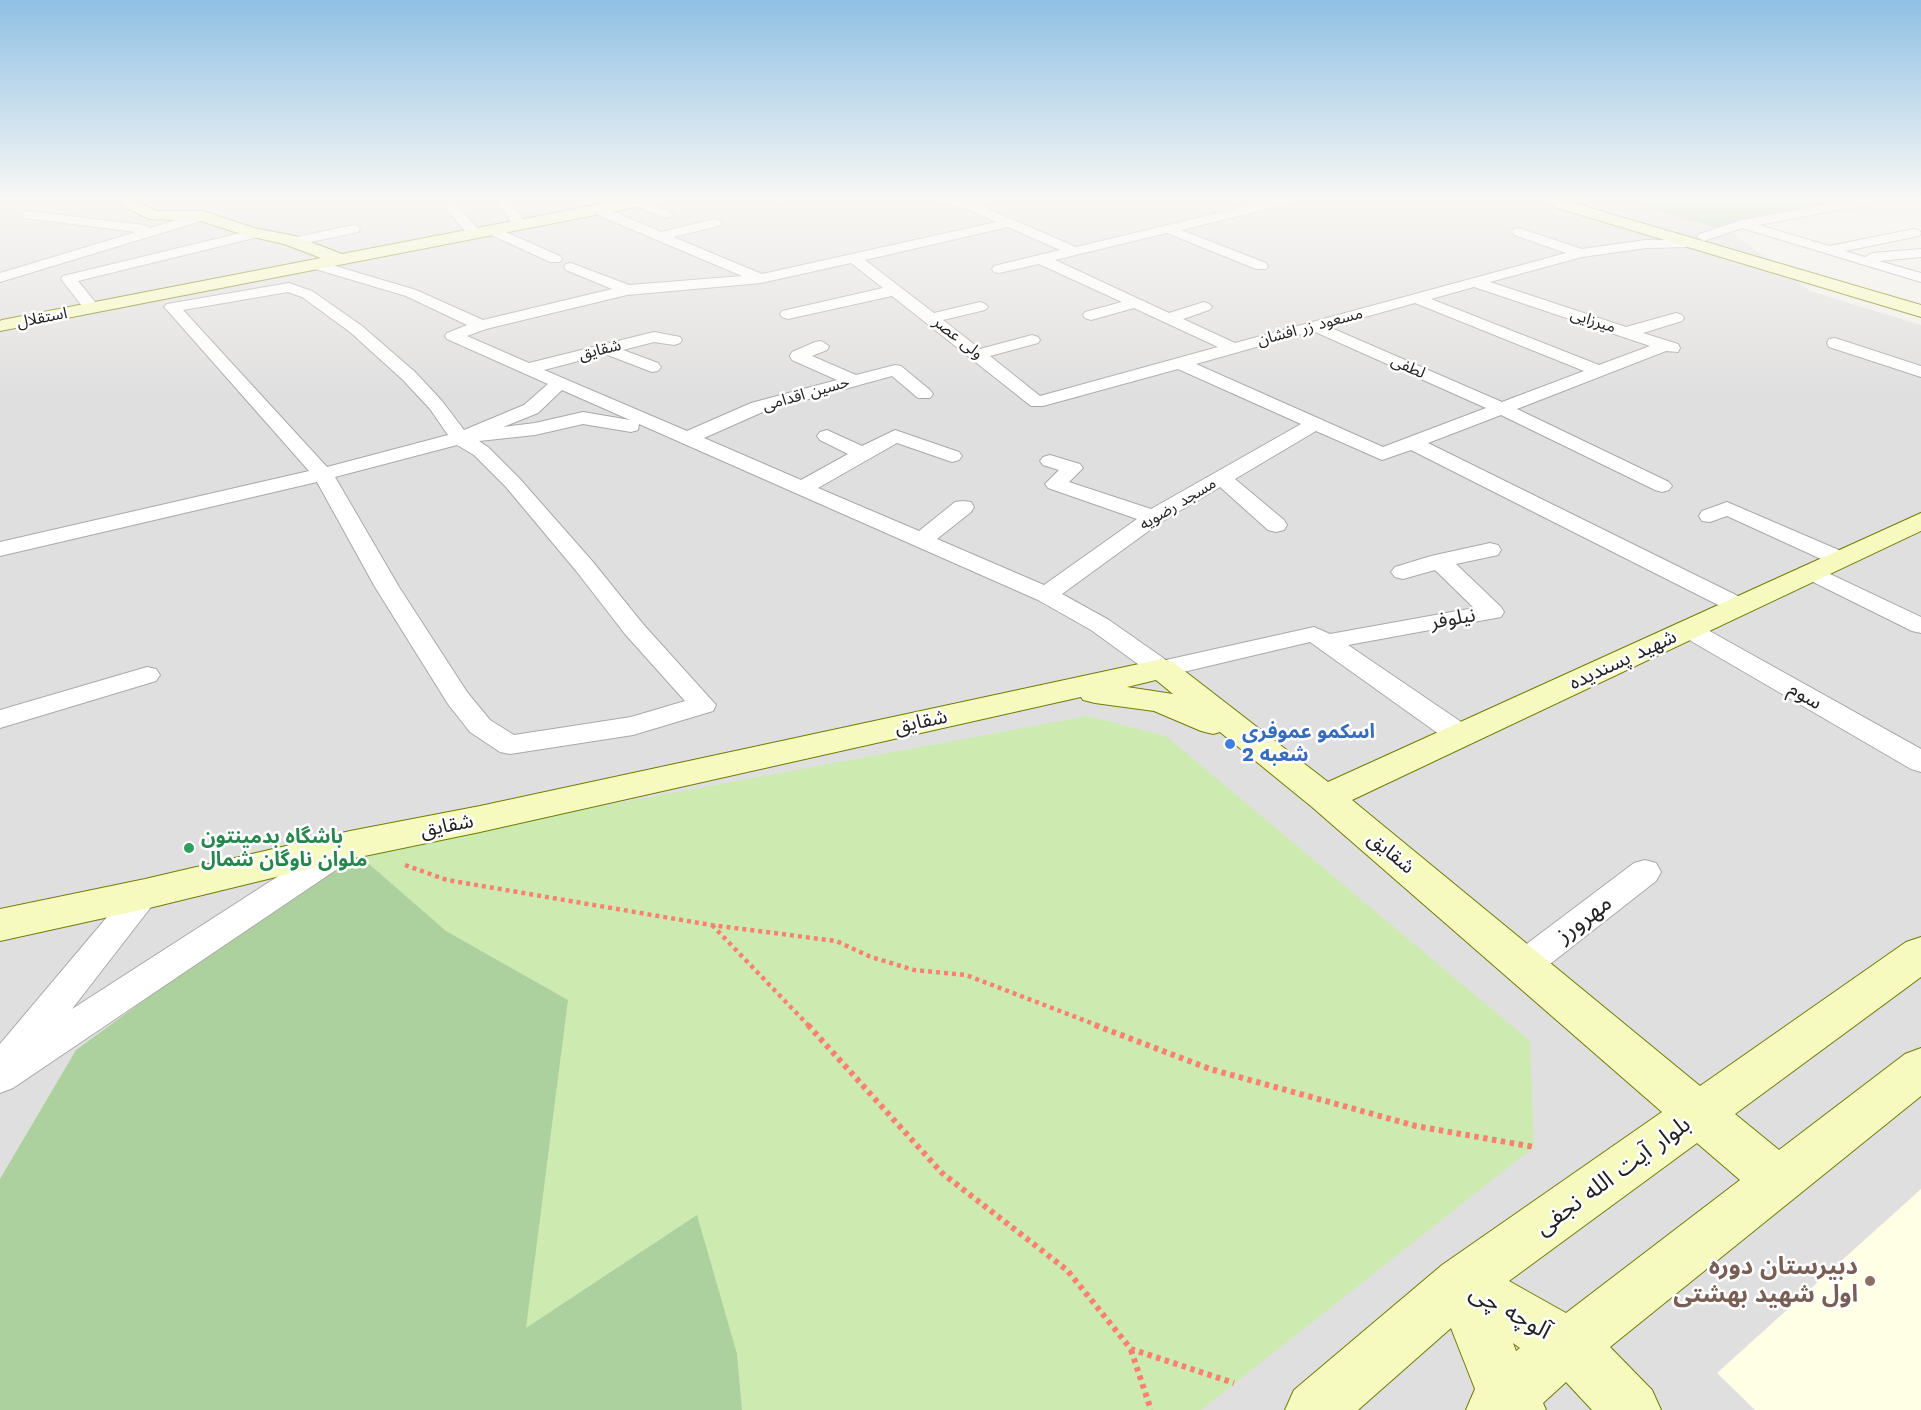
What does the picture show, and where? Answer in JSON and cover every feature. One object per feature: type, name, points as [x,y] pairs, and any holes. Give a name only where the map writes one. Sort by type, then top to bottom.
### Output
[{"type":"street","points":[[0,278],[40,266]]},
{"type":"street","points":[[92,308],[68,279],[122,266]]},
{"type":"street","name":"استقلال","points":[[1,325],[313,266]]},
{"type":"street","points":[[320,266],[411,293],[481,325]]},
{"type":"street","points":[[730,266],[761,279]]},
{"type":"street","points":[[819,266],[761,279],[627,290],[481,325],[453,336],[1046,595],[1100,625],[1162,669],[1314,634],[1460,735]]},
{"type":"street","name":"ولی عصر","points":[[864,266],[1037,402]]},
{"type":"street","points":[[999,268],[1009,266]]},
{"type":"street","points":[[1056,266],[1233,348]]},
{"type":"street","name":"مسعود زر افشان","points":[[1037,402],[1534,266]]},
{"type":"street","points":[[1778,266],[1921,311]]},
{"type":"street","points":[[1795,266],[1921,299]]},
{"type":"street","points":[[1879,266],[1921,278]]},
{"type":"street","points":[[571,267],[627,290]]},
{"type":"street","name":"میرزایی","points":[[1474,282],[1671,348],[1599,371]]},
{"type":"street","points":[[289,287],[307,294],[356,329],[409,376],[436,405],[460,438],[481,451],[513,483],[585,567],[634,629],[703,705],[633,726],[510,745],[480,726],[457,698],[387,587],[323,474],[172,307],[289,287]]},
{"type":"street","points":[[788,314],[897,290]]},
{"type":"street","points":[[1415,298],[1599,371]]},
{"type":"street","points":[[1091,315],[1136,303]]},
{"type":"street","points":[[932,318],[980,307]]},
{"type":"street","points":[[1168,318],[1204,307]]},
{"type":"street","points":[[1628,332],[1676,318]]},
{"type":"street","name":"لطفی","points":[[1314,326],[1501,408],[1662,486]]},
{"type":"street","name":"شقایق","points":[[526,369],[654,337],[674,340]]},
{"type":"street","points":[[979,354],[1032,340]]},
{"type":"street","points":[[1835,343],[1921,372]]},
{"type":"street","points":[[821,346],[798,356],[854,381]]},
{"type":"street","points":[[606,349],[652,367]]},
{"type":"street","points":[[1180,363],[1382,454],[1599,371]]},
{"type":"street","name":"حسین اقدامی","points":[[679,436],[758,407],[895,370],[924,394]]},
{"type":"street","points":[[0,549],[323,474],[460,438],[531,409],[559,383]]},
{"type":"street","points":[[460,438],[535,429],[583,418],[679,436]]},
{"type":"street","name":"مسجد رضویه","points":[[1046,595],[1153,517],[1317,423]]},
{"type":"street","points":[[827,436],[862,454]]},
{"type":"street","points":[[801,489],[895,436],[952,456]]},
{"type":"street","points":[[1411,442],[1739,606]]},
{"type":"street","points":[[1050,461],[1073,468],[1055,484],[1153,517]]},
{"type":"street","points":[[1222,478],[1276,525]]},
{"type":"street","points":[[921,541],[963,507]]},
{"type":"street","points":[[1710,516],[1727,508],[1840,559]]},
{"type":"street","name":"شهید پسندیده","points":[[1325,798],[1921,521]]},
{"type":"street","points":[[1403,572],[1439,561],[1490,550]]},
{"type":"street","name":"نیلوفر","points":[[1325,642],[1492,612],[1439,561]]},
{"type":"street","points":[[1811,572],[1921,626]]},
{"type":"street","name":"سوم","points":[[1688,629],[1921,762]]},
{"type":"street","name":"شقایق","points":[[0,924],[145,894],[350,845],[480,819],[1162,669],[1325,798],[1778,1181]]},
{"type":"street","points":[[0,719],[147,675]]},
{"type":"street","points":[[1064,691],[1116,694],[1160,701],[1247,736]]},
{"type":"street","points":[[0,1074],[350,845]]},
{"type":"street","name":"مهرورز","points":[[1524,965],[1645,872]]},
{"type":"street","points":[[0,1074],[145,894]]},
{"type":"street","name":"بلوار آیت الله نجفی","points":[[1314,1410],[1461,1284],[1921,954]]},
{"type":"street","points":[[1506,1406],[1538,1369],[1778,1181],[1917,1076]]},
{"type":"street","name":"آلوچه چی","points":[[1461,1284],[1569,1345],[1632,1410]]},
{"type":"street","name":"آلوچه چی","points":[[1461,1284],[1506,1406]]},
{"type":"path","points":[[350,845],[447,880],[711,925],[836,941],[871,957],[914,970],[966,975],[1210,1069],[1416,1126],[1534,1147]]},
{"type":"path","points":[[711,925],[809,1026],[942,1173],[1067,1270],[1131,1349],[1151,1410]]},
{"type":"path","points":[[1131,1349],[1234,1383]]},
{"type":"shaded area","points":[[0,266],[1776,266],[1810,291],[1921,325],[1921,1410],[0,1410]]},
{"type":"shaded area","name":"دبیرستان دوره اول شهید بهشتی","points":[[1921,1189],[1921,1410],[1755,1410],[1717,1373]]},
{"type":"green space","points":[[1088,716],[1166,736],[1530,1041],[1534,1147],[1201,1410],[742,1410],[737,1354],[525,1328],[568,1000],[446,931],[361,857],[365,850]]},
{"type":"green space","points":[[361,857],[446,931],[568,1000],[526,1328],[697,1215],[737,1354],[742,1410],[0,1410],[0,1179],[76,1050],[338,859]]},
{"type":"place","name":"اسکمو عموفری شعبه 2","points":[[1230,744]]},
{"type":"place","name":"باشگاه بدمینتون ملوان ناوگان شمال","points":[[189,848]]},
{"type":"place","name":"دبیرستان دوره اول شهید بهشتی","points":[[1870,1281]]}]
